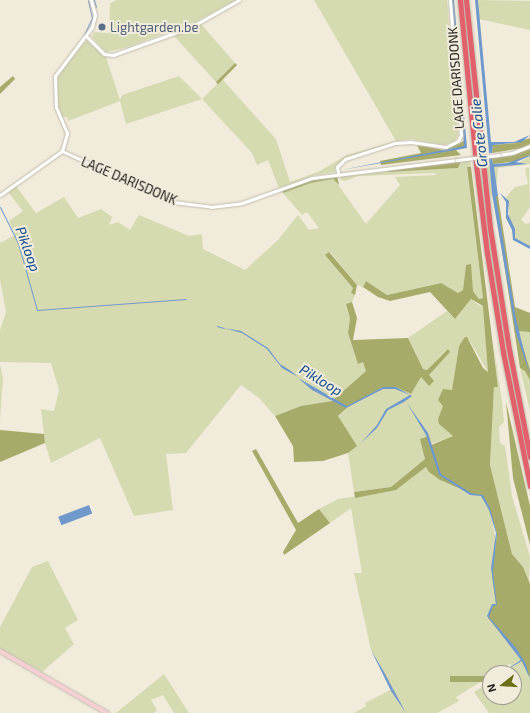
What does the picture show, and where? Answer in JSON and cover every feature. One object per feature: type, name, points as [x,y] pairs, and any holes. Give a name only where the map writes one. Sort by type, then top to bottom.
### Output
[{"type":"highway","points":[[460,0],[468,96],[488,253],[504,352],[530,486]]},
{"type":"highway","points":[[466,0],[490,228],[509,349],[530,456]]},
{"type":"street","points":[[0,195],[62,151],[67,133],[56,108],[55,76],[86,36],[94,20],[91,0]]},
{"type":"street","points":[[86,36],[104,54],[113,55],[191,27],[239,0]]},
{"type":"street","name":"LAGE DARISDONK","points":[[338,173],[337,167],[345,159],[396,143],[411,142],[446,147],[458,142],[461,135],[450,0]]},
{"type":"street","name":"LAGE DARISDONK","points":[[62,151],[173,202],[198,207],[242,203],[312,178],[338,173],[499,155],[521,151],[530,146]]},
{"type":"street","points":[[0,651],[107,713]]},
{"type":"green space","points":[[116,0],[236,0],[195,22],[125,48],[106,52],[92,37],[94,32],[109,33],[110,4]]},
{"type":"green space","points":[[314,0],[447,0],[458,134],[455,141],[444,145],[411,139],[397,141],[346,158],[336,165],[335,172],[315,175],[279,188],[268,160],[257,165],[252,153],[202,99],[222,79],[276,139],[290,182],[318,172],[347,155],[396,141]]},
{"type":"green space","points":[[478,0],[530,1],[530,30],[479,19]]},
{"type":"green space","points":[[201,24],[235,63],[216,82],[174,36]]},
{"type":"green space","points":[[87,40],[106,57],[120,100],[122,95],[179,76],[202,99],[126,124],[120,101],[68,121],[67,117],[62,117],[57,104],[58,73]]},
{"type":"green space","points":[[235,63],[237,65],[218,84],[216,82]]},
{"type":"green space","points":[[13,76],[15,79],[0,94],[0,87]]},
{"type":"green space","points":[[530,138],[530,144],[522,148],[492,153],[493,145],[515,143]]},
{"type":"green space","points":[[464,141],[464,148],[456,150],[461,155],[381,165],[380,161],[421,153],[417,145],[444,150]]},
{"type":"green space","points":[[530,149],[530,155],[517,161],[493,164],[492,158],[513,155]]},
{"type":"green space","points":[[530,156],[530,164],[498,168],[496,191],[494,166],[517,164]]},
{"type":"green space","points":[[489,158],[493,191],[491,197],[485,159]]},
{"type":"green space","points":[[479,159],[493,263],[530,475],[501,322],[484,214]]},
{"type":"green space","points":[[470,160],[471,167],[467,168],[483,298],[479,299],[473,291],[466,265],[463,290],[458,293],[440,283],[387,295],[366,281],[363,287],[357,285],[330,252],[326,255],[353,288],[351,293],[355,295],[352,302],[346,304],[350,318],[348,333],[358,363],[364,362],[366,371],[332,401],[301,406],[275,416],[259,398],[241,385],[186,453],[166,454],[173,510],[134,516],[100,438],[51,463],[45,443],[41,409],[54,411],[59,390],[51,363],[0,362],[0,330],[6,312],[0,280],[0,243],[15,235],[9,221],[23,211],[8,192],[16,186],[36,213],[64,197],[78,218],[101,209],[112,217],[109,225],[118,222],[130,230],[139,215],[189,236],[202,234],[203,249],[245,270],[278,240],[298,215],[309,230],[319,228],[307,212],[302,215],[283,193],[311,183],[334,179],[366,224],[400,185],[395,177],[436,175],[435,173],[358,176],[345,181],[341,180],[340,176],[388,169],[388,172],[458,168],[461,161]]},
{"type":"green space","points":[[461,161],[458,168],[388,172],[388,169]]},
{"type":"green space","points":[[467,167],[471,167],[498,387],[494,387],[490,465],[512,554],[523,567],[530,584],[530,677],[516,651],[488,618],[492,606],[496,604],[492,575],[497,534],[490,511],[481,495],[475,495],[440,480],[429,472],[426,467],[396,490],[355,498],[354,492],[391,487],[425,459],[420,439],[429,436],[431,445],[453,436],[439,424],[438,419],[443,406],[438,400],[443,389],[452,390],[459,346],[465,337],[467,337],[483,368],[488,372],[483,306],[471,299],[455,319],[430,292],[390,301],[378,297],[363,287],[366,281],[387,295],[441,283],[458,293],[463,290],[466,265],[471,264],[473,291],[479,299],[483,298]]},
{"type":"green space","points":[[529,167],[530,207],[521,220],[526,224],[530,223],[530,246],[515,238],[509,218],[509,201],[506,197],[515,187],[528,184],[525,169]]},
{"type":"green space","points":[[337,176],[339,185],[333,179],[311,183],[283,193],[282,191],[314,179]]},
{"type":"green space","points":[[493,192],[498,196],[515,307],[530,313],[530,332],[518,331],[530,370],[530,380],[525,371],[520,368]]},
{"type":"green space","points":[[329,252],[357,285],[355,295],[351,293],[353,288],[325,255]]},
{"type":"green space","points":[[471,299],[480,306],[484,305],[488,372],[468,338],[459,346],[452,391],[438,419],[453,436],[430,444],[425,459],[391,487],[354,492],[348,453],[356,446],[338,417],[348,407],[383,387],[396,387],[421,377],[429,386],[428,375],[447,349],[427,370],[423,369],[408,338],[447,311],[455,319]]},
{"type":"green space","points":[[352,302],[357,318],[353,340],[408,338],[423,369],[427,370],[448,349],[450,352],[429,375],[434,381],[429,386],[421,377],[411,394],[396,387],[383,387],[348,407],[338,416],[357,446],[348,453],[323,461],[294,462],[293,446],[275,416],[301,406],[332,401],[366,371],[363,362],[358,364],[348,333],[350,318],[346,304]]},
{"type":"green space","points":[[518,330],[530,332],[530,370],[524,353]]},
{"type":"green space","points":[[493,340],[504,422],[499,427],[500,443],[505,446],[512,496],[530,557],[529,584],[523,567],[512,554],[490,465],[494,387],[498,386]]},
{"type":"green space","points":[[0,365],[3,378],[0,420]]},
{"type":"green space","points":[[520,368],[526,371],[530,380],[530,411]]},
{"type":"green space","points":[[506,402],[530,506],[530,545],[513,478]]},
{"type":"green space","points":[[0,430],[44,434],[45,443],[0,462]]},
{"type":"green space","points":[[256,449],[298,523],[319,509],[330,523],[284,555],[283,552],[296,530],[252,451]]},
{"type":"green space","points":[[426,467],[481,495],[490,511],[518,651],[530,677],[530,713],[489,713],[483,705],[522,705],[522,665],[510,664],[482,665],[482,681],[456,697],[459,701],[437,713],[354,713],[366,706],[365,703],[392,689],[371,650],[354,573],[362,573],[351,508],[330,523],[319,509],[338,499],[396,490]]},
{"type":"green space","points":[[48,561],[78,620],[65,628],[74,644],[42,672],[0,649],[0,627],[32,567]]},
{"type":"green space","points":[[164,674],[189,713],[174,713],[163,695],[151,700],[157,710],[154,713],[116,713]]},
{"type":"green space","points":[[450,676],[482,676],[482,682],[450,682]]},
{"type":"green space","points":[[482,687],[482,703],[474,692]]},
{"type":"water","points":[[452,0],[454,0],[467,148],[341,170],[464,146]]},
{"type":"water","points":[[475,0],[478,0],[491,142],[514,142],[530,135],[522,142],[493,145],[492,153],[489,153]]},
{"type":"water","points":[[530,155],[516,162],[527,164],[494,167],[498,196],[496,197],[516,319],[530,375],[516,333],[492,194],[489,158],[492,158],[493,164],[507,163]]},
{"type":"water","points":[[500,193],[509,201],[508,214],[515,229],[515,238],[530,246],[530,249],[513,240],[512,230],[506,218],[506,202]]},
{"type":"water","points":[[224,328],[241,331],[268,348],[280,364],[298,377],[282,368],[267,349],[242,333]]},
{"type":"water","points":[[298,378],[347,406],[383,387],[396,387],[412,396],[388,410],[377,428],[361,443],[377,425],[386,409],[410,395],[395,389],[383,389],[346,408],[312,390]]},
{"type":"water","points":[[407,403],[428,433],[441,474],[471,493],[483,495],[490,508],[497,534],[493,572],[497,605],[493,606],[489,617],[516,648],[526,664],[530,679],[522,661],[513,665],[521,660],[487,616],[492,604],[496,604],[491,568],[496,533],[489,510],[481,496],[470,495],[439,475],[426,435]]},
{"type":"water","points":[[89,505],[92,513],[61,525],[58,517]]},
{"type":"water","points":[[371,650],[384,672],[406,713],[391,691]]},
{"type":"waterway","points":[[84,35],[92,18],[88,0]]},
{"type":"waterway","points":[[94,0],[96,7]]},
{"type":"waterway","name":"Pikloop","points":[[0,207],[18,243],[37,310],[186,299]]},
{"type":"waterway","name":"Pikloop","points":[[217,326],[224,328]]},
{"type":"place","name":"Lightgarden.be","points":[[102,27]]},
{"type":"water label","name":"Grote Calie","points":[[479,133]]}]
